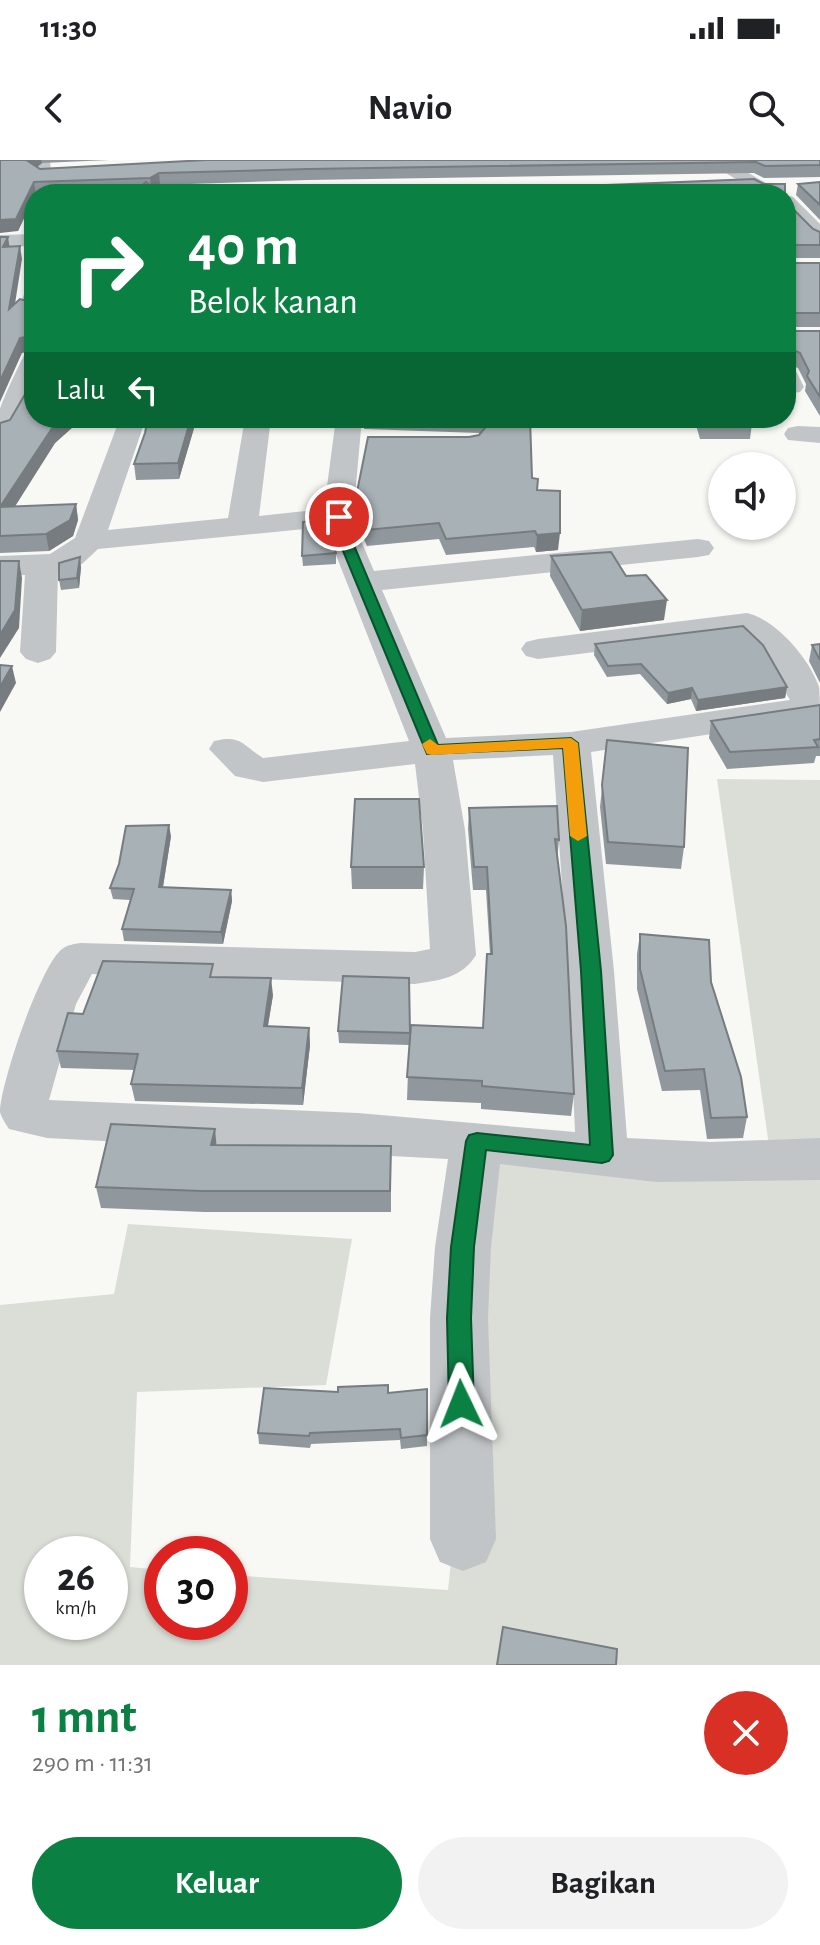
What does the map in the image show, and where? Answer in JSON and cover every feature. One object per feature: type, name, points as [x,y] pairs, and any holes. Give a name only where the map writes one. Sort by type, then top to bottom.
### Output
[{"type":"street","points":[[713,160],[757,184]]},
{"type":"street","points":[[796,186],[806,186]]},
{"type":"street","points":[[796,202],[820,202]]},
{"type":"street","points":[[796,212],[820,236]]},
{"type":"street","points":[[0,241],[24,240]]},
{"type":"street","points":[[0,364],[24,363]]},
{"type":"street","points":[[2,419],[24,386]]},
{"type":"street","points":[[0,566],[42,565],[70,560],[89,541],[129,428]]},
{"type":"street","points":[[242,526],[257,428]]},
{"type":"street","points":[[357,433],[339,517],[432,750],[444,830],[453,955],[446,962],[415,968],[80,958],[69,967],[58,994],[22,1104],[27,1115],[47,1119],[477,1141],[634,1161],[709,1163],[820,1159]]},
{"type":"street","points":[[89,541],[339,517]]},
{"type":"street","points":[[363,582],[698,548]]},
{"type":"street","points":[[38,652],[42,565]]},
{"type":"street","points":[[228,749],[249,768],[263,770],[432,750],[571,743],[817,707],[768,636],[756,625],[747,623],[538,649]]},
{"type":"street","points":[[571,743],[591,971],[602,1155]]},
{"type":"street","points":[[463,1539],[459,1318],[463,1247],[477,1141]]},
{"type":"shaded area","points":[[717,779],[820,780],[820,1152],[770,1153]]},
{"type":"shaded area","points":[[493,1161],[820,1173],[820,1665],[0,1665],[0,1305],[114,1294],[128,1224],[352,1239],[326,1385],[137,1392],[130,1567],[144,1568],[144,1640],[248,1640],[248,1576],[448,1590]]},
{"type":"building","points":[[0,160],[30,160],[40,169],[206,160],[820,160],[820,165],[765,166],[756,162],[159,173],[150,178],[34,182],[24,184],[24,203],[16,219],[0,220]]},
{"type":"building","points":[[754,179],[764,184],[631,184]]},
{"type":"building","points":[[820,182],[820,205],[798,184]]},
{"type":"building","points":[[796,212],[820,232],[820,245],[796,245]]},
{"type":"building","points":[[0,237],[8,237],[3,247],[20,246],[9,309],[20,299],[24,300],[24,337],[20,338],[0,381]]},
{"type":"building","points":[[796,263],[820,263],[820,313],[796,313]]},
{"type":"building","points":[[796,331],[820,331],[820,397],[807,376],[809,371],[796,351]]},
{"type":"building","points":[[24,396],[24,428],[52,428],[0,507],[0,423],[10,420]]},
{"type":"building","points":[[146,428],[188,428],[178,463],[134,464]]},
{"type":"building","points":[[485,428],[530,428],[532,478],[538,479],[537,490],[560,491],[560,533],[537,535],[535,531],[446,539],[439,523],[366,530],[359,512],[357,492],[368,437],[479,435]]},
{"type":"building","points":[[76,504],[70,520],[46,534],[0,536],[0,507]]},
{"type":"building","points":[[323,520],[336,553],[302,556],[303,522]]},
{"type":"building","points":[[611,552],[626,576],[646,575],[667,600],[582,610],[551,556]]},
{"type":"building","points":[[80,557],[77,578],[59,580],[59,563]]},
{"type":"building","points":[[0,561],[19,561],[15,610],[0,635]]},
{"type":"building","points":[[743,626],[763,645],[787,687],[698,700],[692,688],[668,693],[641,664],[608,666],[595,644]]},
{"type":"building","points":[[820,644],[820,660],[812,645]]},
{"type":"building","points":[[0,665],[12,666],[0,687]]},
{"type":"building","points":[[820,705],[820,739],[814,740],[818,747],[730,752],[711,721]]},
{"type":"building","points":[[607,740],[688,748],[684,847],[608,842],[602,785]]},
{"type":"building","points":[[355,799],[419,799],[424,867],[351,867]]},
{"type":"building","points":[[557,806],[559,840],[555,839],[566,926],[574,1094],[482,1086],[482,1081],[407,1077],[411,1025],[483,1028],[487,954],[492,954],[487,867],[474,867],[469,808]]},
{"type":"building","points":[[169,825],[159,887],[231,890],[221,932],[122,929],[134,889],[110,888],[119,864],[126,826]]},
{"type":"building","points":[[640,934],[709,940],[711,982],[741,1077],[747,1117],[711,1118],[704,1069],[665,1071],[640,969]]},
{"type":"building","points":[[103,961],[213,964],[210,977],[271,978],[264,1026],[309,1028],[302,1088],[131,1084],[138,1054],[57,1051],[68,1013],[83,1014]]},
{"type":"building","points":[[343,976],[409,978],[410,1033],[338,1031]]},
{"type":"building","points":[[111,1124],[215,1129],[211,1145],[391,1146],[390,1191],[201,1191],[96,1187]]},
{"type":"building","points":[[388,1385],[388,1393],[427,1389],[427,1435],[401,1438],[400,1429],[310,1433],[309,1436],[258,1433],[264,1388],[338,1392],[338,1387]]},
{"type":"building","points":[[503,1627],[617,1649],[616,1665],[497,1665]]},
{"type":"slow traffic","points":[[430,744],[432,750],[571,743],[578,836]]},
{"type":"route","points":[[339,517],[341,529],[432,750],[571,743],[591,971],[602,1155],[477,1141],[463,1247],[459,1318],[461,1404]]}]
